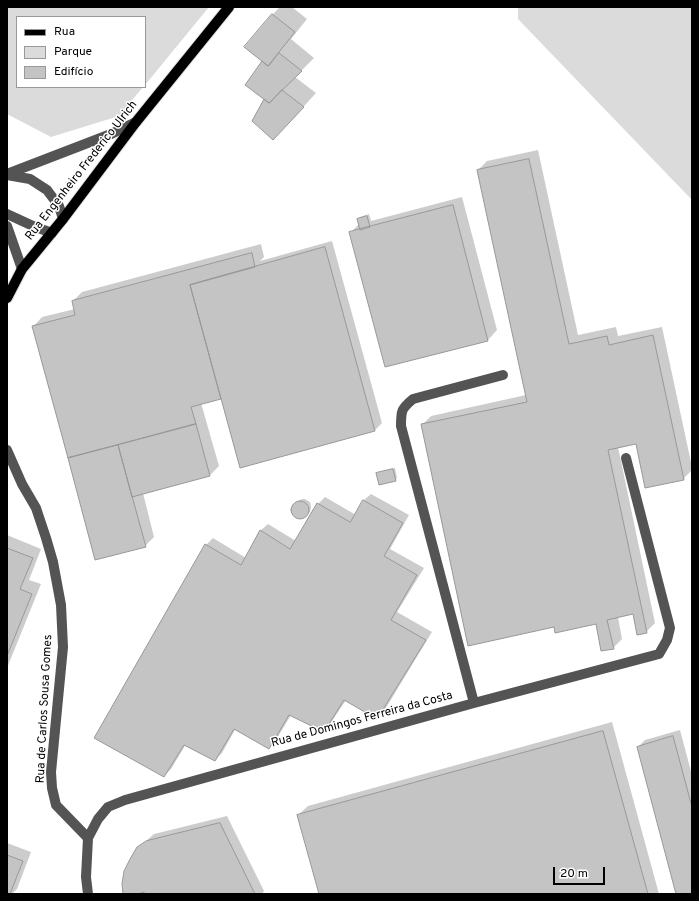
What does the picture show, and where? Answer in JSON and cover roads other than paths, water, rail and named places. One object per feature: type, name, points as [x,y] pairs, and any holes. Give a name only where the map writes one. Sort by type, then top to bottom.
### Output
[{"type":"main road","name":"Rua Engenheiro Frederico Ulrich","points":[[7,298],[22,269],[63,219],[136,122],[229,7]]},
{"type":"street","points":[[7,175],[111,134],[136,122]]},
{"type":"street","points":[[7,175],[30,179],[47,190],[58,206],[63,219]]},
{"type":"street","points":[[7,214],[52,233]]},
{"type":"street","points":[[7,226],[22,269]]},
{"type":"street","points":[[474,703],[401,426],[401,417],[404,407],[413,399],[503,375]]},
{"type":"street","name":"Rua de Carlos Sousa Gomes","points":[[7,450],[22,484],[36,508],[44,530],[53,562],[61,605],[63,647],[52,765],[52,780],[56,805],[88,838]]},
{"type":"street","name":"Rua de Domingos Ferreira da Costa","points":[[88,838],[98,819],[108,808],[125,800],[474,703],[659,654],[667,640],[670,628],[626,458]]},
{"type":"street","points":[[88,838],[86,876],[88,894]]}]
